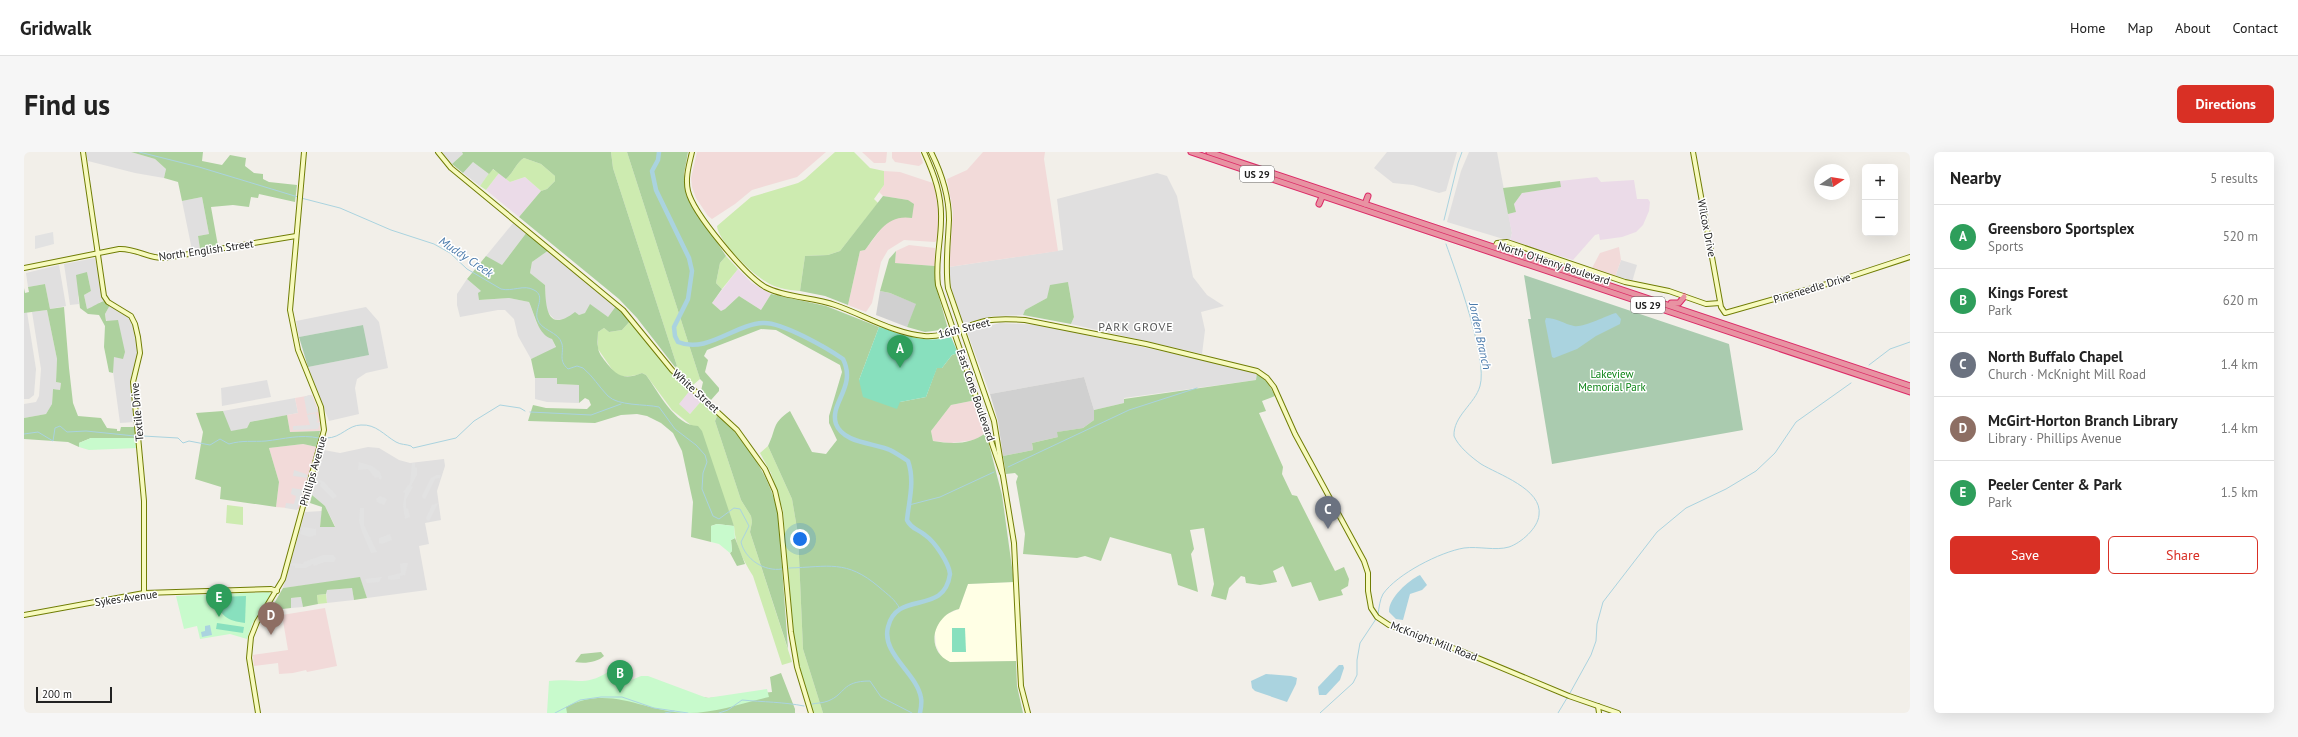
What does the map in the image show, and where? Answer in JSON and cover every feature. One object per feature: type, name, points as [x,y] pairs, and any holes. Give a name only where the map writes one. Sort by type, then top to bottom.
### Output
[{"type":"highway","name":"North O'Henry Boulevard","points":[[1191,152],[1322,197],[1910,392]]},
{"type":"highway","name":"North O'Henry Boulevard","points":[[1209,152],[1910,386]]},
{"type":"highway","points":[[1319,204],[1322,197],[1326,195],[1365,204],[1368,196]]},
{"type":"highway","points":[[1452,240],[1456,238],[1491,249],[1495,247]]},
{"type":"highway","points":[[1638,295],[1677,304],[1684,297]]},
{"type":"highway","points":[[1684,297],[1683,304],[1686,308],[1718,322]]},
{"type":"highway","points":[[1821,363],[1827,361],[1859,369]]},
{"type":"highway","points":[[1881,382],[1910,389]]},
{"type":"street","name":"Textile Drive","points":[[83,152],[104,296],[108,302],[134,320],[139,347],[133,382],[144,501],[144,593]]},
{"type":"street","name":"Phillips Avenue","points":[[258,713],[249,658],[250,643],[255,626],[277,591],[285,572],[324,430],[321,407],[300,356],[291,319],[290,301],[304,152]]},
{"type":"street","name":"White Street","points":[[438,152],[451,168],[624,310],[672,370],[737,430],[765,469],[775,491],[780,513],[791,632],[797,667],[811,713]]},
{"type":"street","name":"16th Street","points":[[692,152],[686,182],[688,193],[695,206],[735,261],[751,277],[766,287],[777,291],[835,304],[908,334],[926,336],[953,331],[988,321],[1025,320],[1146,344],[1256,371]]},
{"type":"street","name":"East Cone Boulevard","points":[[924,152],[935,178],[940,198],[941,221],[936,265],[938,285],[985,418],[1002,475]]},
{"type":"street","name":"East Cone Boulevard","points":[[931,152],[942,176],[946,192],[949,221],[946,273],[948,288],[961,329],[993,417],[1014,543],[1021,686],[1028,713]]},
{"type":"street","name":"Wilcox Drive","points":[[1693,152],[1720,303]]},
{"type":"street","name":"North English Street","points":[[24,268],[128,249],[152,257],[165,258],[296,236]]},
{"type":"street","name":"North O'Henry Boulevard","points":[[1495,247],[1497,243],[1507,242],[1625,282],[1706,304],[1720,303]]},
{"type":"street","name":"Pineneedle Drive","points":[[1720,303],[1722,310],[1725,313],[1729,313],[1910,257]]},
{"type":"street","name":"McKnight Mill Road","points":[[1256,371],[1267,378],[1274,387],[1295,434],[1364,561],[1368,573],[1369,602],[1377,617],[1394,627],[1461,650],[1558,692],[1618,713]]},
{"type":"street","name":"Sykes Avenue","points":[[24,615],[144,593],[271,589],[277,591]]},
{"type":"street","points":[[1598,706],[1599,713]]},
{"type":"shaded area","points":[[86,152],[131,152],[155,159],[166,169],[164,178],[135,173],[88,161]]},
{"type":"shaded area","points":[[442,152],[462,152],[463,154],[452,164]]},
{"type":"shaded area","points":[[697,152],[826,152],[797,177],[752,190],[735,204],[712,219],[708,216],[696,198],[692,187],[691,178]]},
{"type":"shaded area","points":[[862,152],[887,152],[886,162],[874,163]]},
{"type":"shaded area","points":[[892,152],[920,152],[923,163],[919,166],[895,162],[892,158]]},
{"type":"shaded area","points":[[983,152],[1045,152],[1044,159],[1058,251],[949,267],[953,212],[947,179],[967,170]]},
{"type":"shaded area","points":[[1387,152],[1457,152],[1446,191],[1439,193],[1413,185],[1393,183],[1374,168]]},
{"type":"shaded area","points":[[1469,152],[1497,152],[1512,233],[1510,241],[1447,222],[1461,171]]},
{"type":"shaded area","points":[[473,162],[489,174],[480,186],[463,173]]},
{"type":"shaded area","points":[[884,171],[900,172],[933,183],[935,186],[939,217],[938,239],[935,242],[904,240],[888,250],[881,262],[872,303],[866,312],[848,305],[860,251],[865,250],[884,225],[890,220],[902,216],[912,218],[908,200],[883,196],[879,192],[884,185]]},
{"type":"shaded area","points":[[499,173],[510,182],[525,177],[541,191],[519,217],[486,190]]},
{"type":"shaded area","points":[[1157,173],[1167,176],[1177,196],[1193,277],[1207,295],[1224,306],[1201,312],[1205,330],[1202,354],[1071,324],[1074,317],[1068,282],[1047,298],[1025,310],[1023,315],[993,316],[965,323],[962,322],[951,287],[949,267],[1063,250],[1057,199]]},
{"type":"shaded area","points":[[1597,177],[1601,182],[1634,180],[1637,199],[1648,199],[1650,202],[1649,211],[1643,225],[1636,232],[1622,237],[1600,240],[1599,234],[1595,235],[1573,260],[1510,241],[1512,233],[1508,214],[1516,212],[1514,204],[1522,193],[1560,187],[1560,181]]},
{"type":"shaded area","points":[[202,197],[209,234],[198,236],[200,249],[192,250],[182,201]]},
{"type":"shaded area","points":[[514,222],[527,232],[502,265],[493,262],[486,256]]},
{"type":"shaded area","points":[[53,232],[54,244],[35,249],[35,236]]},
{"type":"shaded area","points":[[909,245],[935,248],[935,266],[895,263],[896,251]]},
{"type":"shaded area","points":[[1619,247],[1621,260],[1615,277],[1592,268],[1600,253]]},
{"type":"shaded area","points":[[549,250],[616,306],[608,317],[586,313],[579,315],[575,313],[568,318],[558,320],[554,319],[546,310],[545,285],[530,273],[532,262]]},
{"type":"shaded area","points":[[95,258],[105,301],[100,302],[95,307],[87,309],[84,295],[91,291],[87,272],[78,297],[79,304],[70,305],[64,264]]},
{"type":"shaded area","points":[[1621,260],[1637,265],[1632,282],[1615,277]]},
{"type":"shaded area","points":[[59,265],[66,306],[50,309],[45,284],[28,287],[26,273]]},
{"type":"shaded area","points":[[738,269],[752,283],[771,294],[761,310],[739,296],[721,311],[712,303]]},
{"type":"shaded area","points":[[467,279],[481,291],[479,300],[509,298],[529,302],[537,324],[552,339],[556,348],[531,359],[518,336],[514,319],[505,310],[460,317],[457,305],[457,294]]},
{"type":"shaded area","points":[[880,291],[890,293],[917,304],[907,327],[876,315]]},
{"type":"shaded area","points":[[110,305],[129,317],[133,323],[138,352],[131,378],[135,422],[120,423],[112,364],[114,357],[105,314]]},
{"type":"shaded area","points":[[366,307],[379,322],[388,368],[366,373],[357,379],[355,388],[359,414],[329,421],[308,367],[368,355],[363,325],[299,337],[296,321]]},
{"type":"shaded area","points":[[47,310],[57,359],[56,382],[61,383],[60,390],[53,389],[52,404],[46,414],[24,418],[24,404],[36,402],[39,396],[41,369],[32,312]]},
{"type":"shaded area","points":[[27,312],[36,369],[34,395],[29,399],[24,399],[24,313]]},
{"type":"shaded area","points":[[1000,323],[1040,325],[1245,369],[1257,373],[1256,380],[1124,398],[1124,403],[1094,410],[1084,377],[990,394],[967,332]]},
{"type":"shaded area","points":[[1084,377],[1094,410],[1094,420],[1083,428],[1058,432],[1058,437],[1032,443],[1033,450],[1003,456],[998,421],[990,394]]},
{"type":"shaded area","points":[[535,378],[557,378],[557,384],[579,385],[579,403],[547,402],[535,399]]},
{"type":"shaded area","points":[[267,380],[271,397],[222,406],[221,388]]},
{"type":"shaded area","points":[[691,389],[703,399],[690,414],[678,404]]},
{"type":"shaded area","points":[[309,395],[312,396],[318,412],[307,414],[304,397]]},
{"type":"shaded area","points":[[312,395],[319,412],[320,431],[290,432],[287,415],[298,413],[295,398]]},
{"type":"shaded area","points":[[295,398],[298,413],[250,422],[247,428],[230,432],[223,411]]},
{"type":"shaded area","points":[[976,400],[986,433],[975,440],[951,443],[933,441],[931,431],[951,405]]},
{"type":"shaded area","points":[[316,413],[318,421],[316,422],[320,423],[318,429],[293,430],[293,426],[310,425],[307,415]]},
{"type":"shaded area","points":[[303,444],[317,447],[299,509],[276,507],[279,482],[269,448]]},
{"type":"shaded area","points":[[368,447],[379,448],[399,460],[410,463],[444,459],[445,466],[437,491],[441,520],[425,523],[429,544],[419,546],[427,590],[367,598],[360,578],[283,588],[305,512],[322,511],[320,526],[335,526],[325,506],[312,495],[324,450],[340,453]]},
{"type":"shaded area","points":[[359,462],[372,466],[380,472],[382,478],[380,480],[378,477],[375,478],[368,469],[358,470]]},
{"type":"shaded area","points":[[412,463],[415,463],[417,475],[411,486],[413,487],[406,499],[406,508],[408,509],[410,517],[405,519],[403,505],[405,493],[403,492],[410,483]]},
{"type":"shaded area","points":[[294,470],[306,474],[308,478],[293,476]]},
{"type":"shaded area","points":[[441,475],[440,478],[435,479],[425,499],[423,498],[422,496],[431,478]]},
{"type":"shaded area","points":[[316,478],[324,482],[337,496],[333,499],[320,486],[321,483],[315,481]]},
{"type":"shaded area","points":[[292,488],[304,490],[297,510],[285,508],[286,503],[294,504],[296,496],[291,494]]},
{"type":"shaded area","points":[[380,496],[387,499],[384,505],[377,502],[376,499]]},
{"type":"shaded area","points":[[438,503],[429,521],[427,520],[426,518],[432,505]]},
{"type":"shaded area","points":[[360,508],[364,508],[364,525],[377,552],[371,553],[362,532],[359,521]]},
{"type":"shaded area","points":[[303,527],[316,529],[316,535],[310,537],[300,534]]},
{"type":"shaded area","points":[[390,534],[392,540],[382,544],[379,543],[379,538]]},
{"type":"shaded area","points":[[323,555],[333,555],[336,558],[334,562],[325,562],[314,566],[313,564],[306,568],[295,568],[295,566],[291,565],[292,563],[303,564],[304,562]]},
{"type":"shaded area","points":[[408,563],[405,575],[400,576],[400,579],[388,579],[388,576],[401,573],[400,564]]},
{"type":"shaded area","points":[[382,577],[379,582],[367,583],[365,579]]},
{"type":"shaded area","points":[[1014,582],[1016,661],[950,662],[942,658],[936,645],[935,633],[937,624],[943,616],[959,609],[968,584]]},
{"type":"shaded area","points":[[352,588],[354,600],[327,603],[326,590]]},
{"type":"shaded area","points":[[302,597],[303,607],[291,608],[291,598]]},
{"type":"shaded area","points":[[325,608],[337,666],[307,672],[306,670],[279,674],[278,663],[254,666],[253,655],[288,650],[282,615]]},
{"type":"green space","points":[[131,152],[203,152],[202,161],[222,165],[230,155],[246,158],[245,166],[254,173],[263,174],[263,179],[269,182],[297,185],[295,202],[259,194],[258,198],[251,197],[249,207],[233,205],[211,207],[218,246],[200,249],[198,236],[209,234],[202,197],[182,201],[178,182],[164,178],[166,169],[155,159]]},
{"type":"green space","points":[[462,152],[611,152],[613,168],[677,366],[675,367],[637,318],[619,299],[519,217],[541,191],[547,189],[555,181],[555,176],[541,164],[524,158],[506,179],[493,169],[489,174],[473,162],[463,173],[452,164],[463,154]]},
{"type":"green space","points":[[611,152],[627,152],[700,379],[693,385],[675,367],[677,366],[613,168]]},
{"type":"green space","points":[[627,152],[688,152],[684,174],[686,195],[726,256],[720,263],[716,283],[722,289],[712,303],[721,311],[739,296],[761,310],[771,294],[826,306],[879,327],[859,380],[900,402],[926,397],[937,367],[942,368],[952,355],[958,353],[976,400],[951,405],[931,431],[933,441],[961,443],[973,440],[986,433],[1002,495],[1014,582],[968,584],[959,609],[943,618],[938,625],[935,633],[935,642],[937,650],[942,657],[950,662],[1016,661],[1017,686],[1023,713],[823,713],[803,649],[798,534],[792,499],[768,446],[777,423],[790,411],[812,452],[826,454],[837,440],[829,423],[829,416],[842,372],[840,365],[776,330],[761,329],[707,350],[704,356],[708,360],[705,372],[719,388],[719,391],[711,400],[701,391],[703,382],[700,379]]},
{"type":"green space","points":[[835,152],[854,152],[870,168],[884,171],[884,185],[874,199],[878,203],[840,251],[828,255],[805,256],[800,291],[777,287],[752,272],[736,256],[723,240],[717,226],[751,197],[798,183],[805,179]]},
{"type":"green space","points":[[524,158],[541,164],[555,176],[555,181],[547,189],[541,191],[525,177],[510,182],[506,179]]},
{"type":"green space","points":[[492,169],[499,173],[486,190],[480,186]]},
{"type":"green space","points":[[1560,181],[1561,187],[1522,193],[1514,204],[1516,212],[1508,214],[1503,188]]},
{"type":"green space","points":[[883,196],[908,200],[914,204],[912,218],[896,219],[890,222],[879,231],[865,250],[860,251],[848,305],[825,296],[800,291],[805,256],[828,255],[840,251]]},
{"type":"green space","points":[[527,232],[549,250],[532,262],[530,273],[545,285],[547,309],[553,319],[558,320],[565,318],[575,312],[579,315],[585,313],[590,304],[608,317],[616,306],[631,320],[622,330],[609,332],[604,328],[598,332],[598,349],[601,356],[613,370],[620,375],[630,376],[642,373],[646,375],[675,414],[682,420],[698,426],[702,431],[734,526],[717,524],[711,526],[711,542],[691,537],[693,502],[682,451],[673,433],[661,423],[647,416],[637,414],[621,415],[595,423],[528,421],[533,405],[546,408],[587,409],[591,405],[589,400],[585,398],[579,403],[579,385],[557,384],[557,378],[535,378],[531,359],[556,347],[552,339],[547,337],[540,329],[529,302],[509,298],[479,300],[478,293],[481,291],[467,279],[486,256],[502,265]]},
{"type":"green space","points":[[896,251],[895,263],[935,266],[935,283],[948,329],[925,332],[907,327],[916,304],[890,293],[880,291],[889,259]]},
{"type":"green space","points":[[726,256],[738,269],[722,289],[716,283],[720,263]]},
{"type":"green space","points":[[87,272],[91,291],[84,295],[87,309],[105,301],[110,305],[105,314],[106,321],[118,320],[125,352],[123,359],[114,357],[113,373],[109,372],[104,347],[105,326],[99,315],[88,314],[80,308],[76,275]]},
{"type":"green space","name":"Lakeview Memorial Park","points":[[1524,275],[1729,344],[1743,430],[1552,464],[1528,319],[1531,319]]},
{"type":"green space","points":[[1068,282],[1074,317],[1071,324],[1023,315],[1025,310],[1047,298],[1050,285]]},
{"type":"green space","points":[[45,284],[50,309],[64,307],[73,403],[78,416],[101,418],[107,428],[117,429],[117,431],[120,431],[121,427],[135,427],[137,438],[91,438],[79,443],[79,447],[68,442],[24,439],[24,418],[46,414],[52,404],[53,389],[60,390],[61,383],[56,382],[57,359],[47,310],[24,313],[24,288],[25,293],[29,292],[28,287]]},
{"type":"green space","points":[[631,320],[659,357],[691,389],[679,404],[690,414],[703,399],[718,414],[715,421],[741,500],[751,516],[752,522],[750,532],[792,662],[782,665],[753,576],[740,552],[734,526],[692,426],[672,410],[646,375],[642,373],[629,376],[616,375],[598,349],[598,332],[604,328],[609,332],[622,330]]},
{"type":"green space","points":[[363,325],[369,355],[308,367],[299,337]]},
{"type":"green space","points":[[879,327],[915,338],[932,340],[951,337],[958,353],[952,355],[942,368],[937,368],[926,397],[900,402],[897,409],[863,397],[859,380]]},
{"type":"green space","points":[[1257,373],[1268,383],[1275,396],[1262,401],[1266,411],[1259,413],[1283,467],[1282,474],[1292,495],[1297,496],[1335,571],[1344,567],[1349,579],[1348,586],[1341,590],[1343,595],[1319,601],[1311,582],[1292,587],[1283,566],[1273,571],[1277,582],[1260,585],[1246,583],[1245,577],[1241,576],[1229,588],[1226,600],[1211,596],[1214,584],[1204,528],[1190,530],[1194,549],[1191,554],[1198,592],[1178,585],[1171,554],[1110,537],[1101,561],[1085,556],[1077,558],[1023,554],[1025,534],[1016,482],[1018,476],[1015,473],[1006,474],[1003,456],[1033,450],[1032,443],[1058,437],[1057,432],[1083,428],[1094,420],[1094,410],[1124,403],[1124,399],[1256,380]]},
{"type":"green space","points":[[223,411],[231,431],[247,428],[250,422],[287,415],[290,432],[320,431],[317,447],[303,444],[269,448],[279,482],[276,507],[220,499],[221,487],[195,479],[203,432],[196,413]]},
{"type":"green space","points":[[718,414],[738,436],[755,459],[769,485],[774,499],[778,513],[788,649],[750,532],[752,522],[751,516],[741,500],[715,421]]},
{"type":"green space","points":[[91,438],[137,438],[138,448],[89,450],[79,447],[79,443]]},
{"type":"green space","points":[[768,446],[792,499],[798,534],[803,649],[823,713],[813,713],[800,672],[793,636],[783,511],[771,473],[760,453]]},
{"type":"green space","points":[[312,495],[325,506],[335,527],[320,527],[322,507],[310,503]]},
{"type":"green space","points":[[227,505],[243,507],[243,525],[226,523]]},
{"type":"green space","points":[[717,524],[734,526],[735,538],[731,540],[732,551],[730,553],[719,544],[711,542],[711,526]]},
{"type":"green space","points":[[735,538],[745,564],[737,566],[730,553],[732,551],[731,540]]},
{"type":"green space","points":[[360,577],[367,598],[354,600],[352,588],[327,590],[326,594],[317,595],[318,604],[303,607],[301,597],[291,598],[291,608],[274,610],[272,607],[283,588]]},
{"type":"green space","points":[[269,592],[271,595],[252,624],[247,639],[230,634],[200,639],[197,626],[184,629],[176,596]]},
{"type":"green space","points":[[326,594],[327,603],[318,604],[317,595]]},
{"type":"green space","points":[[246,596],[245,623],[234,621],[225,616],[219,609],[215,597]]},
{"type":"green space","points":[[217,623],[244,627],[243,633],[216,629]]},
{"type":"green space","points":[[952,628],[965,628],[966,652],[952,652]]},
{"type":"green space","points":[[601,652],[604,656],[598,660],[587,663],[575,662],[581,654]]},
{"type":"green space","points":[[608,672],[617,686],[641,676],[648,676],[707,698],[767,689],[769,697],[719,710],[698,713],[672,712],[627,701],[597,698],[582,701],[566,707],[567,713],[547,713],[549,681],[586,681],[600,677]]},
{"type":"green space","points":[[610,673],[615,685],[619,687],[709,698],[772,692],[770,677],[781,673],[795,709],[795,713],[548,713],[585,684]]},
{"type":"water","points":[[1616,313],[1621,319],[1620,324],[1596,336],[1577,349],[1554,358],[1552,357],[1545,321],[1546,318],[1578,326],[1588,324]]},
{"type":"water","points":[[1420,575],[1427,585],[1422,590],[1410,594],[1403,620],[1396,619],[1389,612],[1395,595],[1410,581]]},
{"type":"water","points":[[210,625],[212,635],[202,637],[201,632],[205,631],[205,626]]},
{"type":"water","points":[[1339,665],[1343,665],[1344,668],[1340,680],[1326,695],[1319,695],[1318,687]]},
{"type":"water","points":[[1266,674],[1291,676],[1297,678],[1296,684],[1287,702],[1255,691],[1252,688],[1251,681]]},
{"type":"waterway","name":"Muddy Creek","points":[[139,152],[199,167],[298,197]]},
{"type":"waterway","points":[[659,152],[658,160],[652,171],[656,190],[689,258],[692,271],[688,299],[674,327],[675,336],[678,342],[689,345],[710,342],[742,328],[763,323],[781,327],[804,336],[843,359],[847,378],[835,416],[836,424],[840,430],[852,439],[890,450],[908,461],[911,483],[907,520],[915,529],[929,538],[937,548],[947,564],[950,574],[946,587],[939,595],[930,600],[901,609],[893,616],[888,627],[887,637],[894,655],[918,689],[921,700],[920,713]]},
{"type":"waterway","name":"Jorden Branch","points":[[1444,220],[1462,152]]},
{"type":"waterway","name":"Muddy Creek","points":[[301,198],[340,208],[391,230],[434,244],[450,253],[467,269],[501,289],[509,290],[530,288],[534,290],[540,299],[537,318],[545,329],[554,333],[560,340],[562,344],[562,360],[565,366],[568,369],[577,366],[583,368],[590,374],[608,396],[618,402],[659,407],[675,429],[696,445],[705,455],[707,462],[703,473],[702,489],[713,516],[719,519],[734,508],[740,509],[749,526],[741,542],[747,554],[751,559],[762,566],[782,569]]},
{"type":"waterway","name":"Jorden Branch","points":[[1378,614],[1380,601],[1383,594],[1390,586],[1408,572],[1432,559],[1454,550],[1464,548],[1493,549],[1514,545],[1524,539],[1532,530],[1536,525],[1539,515],[1538,506],[1534,497],[1527,490],[1481,464],[1469,455],[1454,436],[1460,416],[1474,399],[1480,386],[1481,373],[1479,356],[1470,315],[1446,244]]},
{"type":"waterway","points":[[1869,365],[1890,349],[1910,342]]},
{"type":"waterway","points":[[1570,693],[1591,655],[1596,641],[1597,624],[1603,602],[1657,532],[1686,508],[1726,489],[1756,471],[1775,453],[1796,422],[1851,383]]},
{"type":"waterway","points":[[1008,467],[1129,410],[1197,388]]},
{"type":"waterway","points":[[530,412],[591,415],[621,404]]},
{"type":"waterway","points":[[327,438],[336,436],[352,427],[366,425],[380,430],[398,443],[411,446],[413,448],[456,438],[474,421],[500,405],[520,408],[525,411]]},
{"type":"waterway","points":[[24,434],[38,432],[53,441],[55,428],[60,426],[67,432],[86,431],[135,436]]},
{"type":"waterway","points":[[143,436],[178,438],[183,443],[189,441],[210,445],[220,439],[229,444],[299,437],[319,438]]},
{"type":"waterway","points":[[909,505],[940,497],[994,472]]},
{"type":"waterway","name":"Muddy Creek","points":[[789,568],[826,566],[847,568],[857,572],[879,587],[896,602],[900,609]]},
{"type":"waterway","name":"Jorden Branch","points":[[1320,713],[1353,683],[1357,675],[1357,660],[1360,643],[1376,619]]},
{"type":"waterway","points":[[812,704],[826,702],[854,683],[870,681],[881,697],[912,713]]},
{"type":"waterway","points":[[555,713],[580,700],[601,697],[622,697],[654,708],[688,713]]},
{"type":"waterway","points":[[1558,713],[1567,698]]},
{"type":"waterway","points":[[719,713],[728,710],[742,700],[804,706]]},
{"type":"waterway","points":[[665,713],[674,711]]},
{"type":"place","name":"Greensboro Sportsplex","points":[[900,368]]},
{"type":"place","name":"North Buffalo Chapel","points":[[1328,529]]},
{"type":"place","name":"Peeler Center & Park","points":[[219,617]]},
{"type":"place","name":"McGirt-Horton Branch Library","points":[[271,635]]},
{"type":"place","name":"Kings Forest","points":[[620,693]]},
{"type":"district","name":"PARK GROVE","points":[[1136,327]]}]
